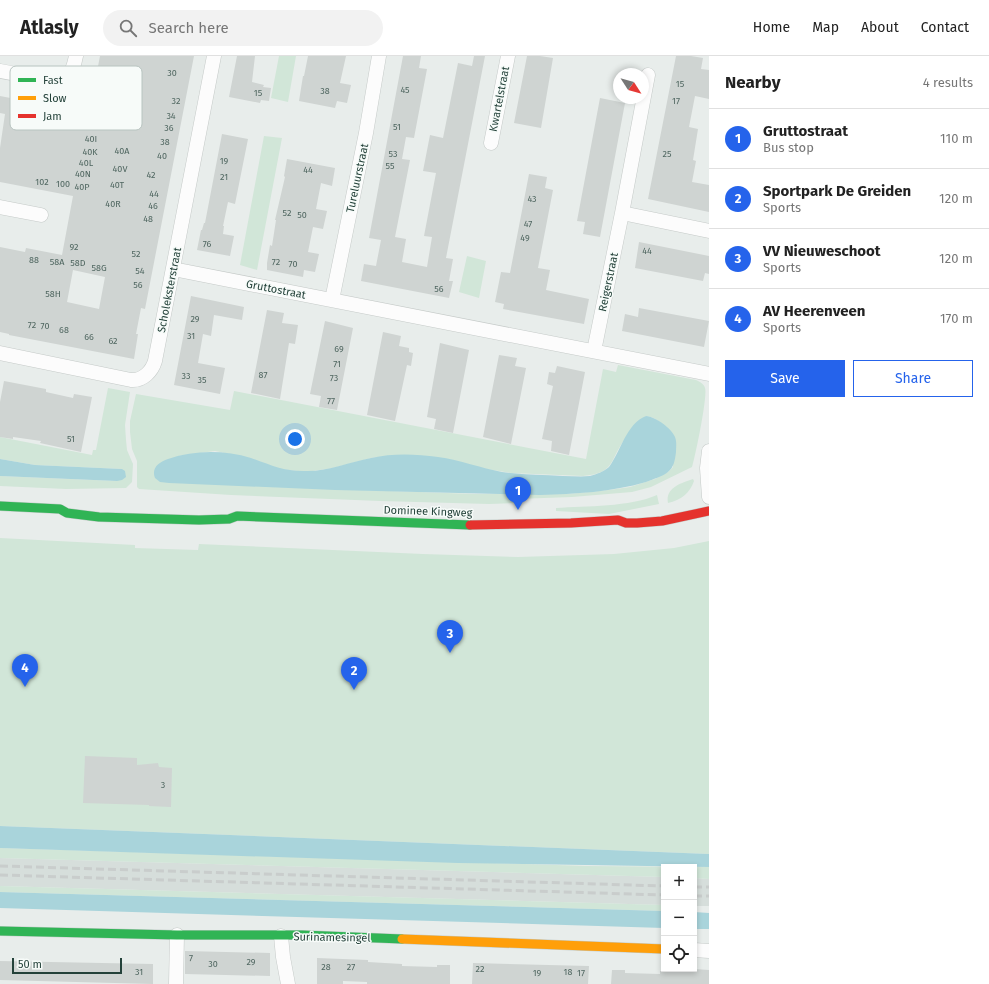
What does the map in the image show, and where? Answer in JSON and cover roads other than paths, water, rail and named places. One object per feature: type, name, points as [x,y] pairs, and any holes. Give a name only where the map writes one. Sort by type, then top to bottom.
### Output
[{"type":"main road","name":"Dominee Kingweg","points":[[60,509],[74,504]]},
{"type":"main road","name":"Dominee Kingweg","points":[[0,506],[60,509],[67,513],[99,517],[169,520],[229,519],[237,516],[503,525],[556,525],[618,520],[624,523],[647,522],[709,511]]},
{"type":"main road","name":"Dominee Kingweg","points":[[222,510],[230,511],[237,516]]},
{"type":"main road","name":"Dominee Kingweg","points":[[618,520],[624,515],[630,514]]},
{"type":"main road","name":"Surinamesingel","points":[[0,931],[177,935],[302,935],[661,949]]},
{"type":"street","points":[[74,66],[76,56]]},
{"type":"street","name":"Scholeksterstraat","points":[[0,353],[131,380],[138,380],[148,373],[154,364],[214,56]]},
{"type":"street","name":"Tureluurstraat","points":[[332,300],[366,133],[379,56]]},
{"type":"street","name":"Kwartelstraat","points":[[491,143],[508,56]]},
{"type":"street","points":[[0,71],[10,73]]},
{"type":"street","name":"Reigerstraat","points":[[594,351],[643,104]]},
{"type":"street","points":[[0,207],[41,215]]},
{"type":"street","points":[[622,213],[709,230]]},
{"type":"street","name":"Gruttostraat","points":[[173,269],[709,374]]},
{"type":"street","points":[[706,498],[709,450]]},
{"type":"street","points":[[176,984],[177,935]]},
{"type":"street","points":[[281,936],[288,984]]},
{"type":"street","points":[[697,950],[709,951]]},
{"type":"water","points":[[646,416],[654,418],[663,424],[675,437],[676,452],[675,461],[672,468],[663,475],[646,482],[593,492],[540,495],[335,490],[169,483],[160,482],[155,478],[154,474],[155,468],[165,460],[189,454],[220,452],[241,455],[277,467],[296,471],[321,470],[379,456],[404,454],[446,458],[510,473],[590,476],[600,473],[609,467],[624,438],[633,425]]},
{"type":"water","points":[[0,459],[35,465],[122,469],[125,471],[126,477],[117,481],[0,476]]},
{"type":"water","points":[[0,826],[709,854],[709,867],[697,867],[697,864],[661,864],[661,866],[458,863],[0,848]]},
{"type":"water","points":[[0,892],[661,911],[661,928],[0,908]]},
{"type":"water","points":[[697,912],[709,913],[709,929],[697,929]]},
{"type":"railway","points":[[0,866],[661,886]]},
{"type":"railway","points":[[0,875],[661,895]]},
{"type":"railway","points":[[697,887],[709,887]]},
{"type":"railway","points":[[697,896],[709,896]]},
{"type":"place","name":"Gruttostraat","points":[[518,510]]},
{"type":"place","name":"VV Nieuweschoot","points":[[450,653]]},
{"type":"place","name":"AV Heerenveen","points":[[25,687]]},
{"type":"place","name":"Sportpark De Greiden","points":[[354,690]]}]
